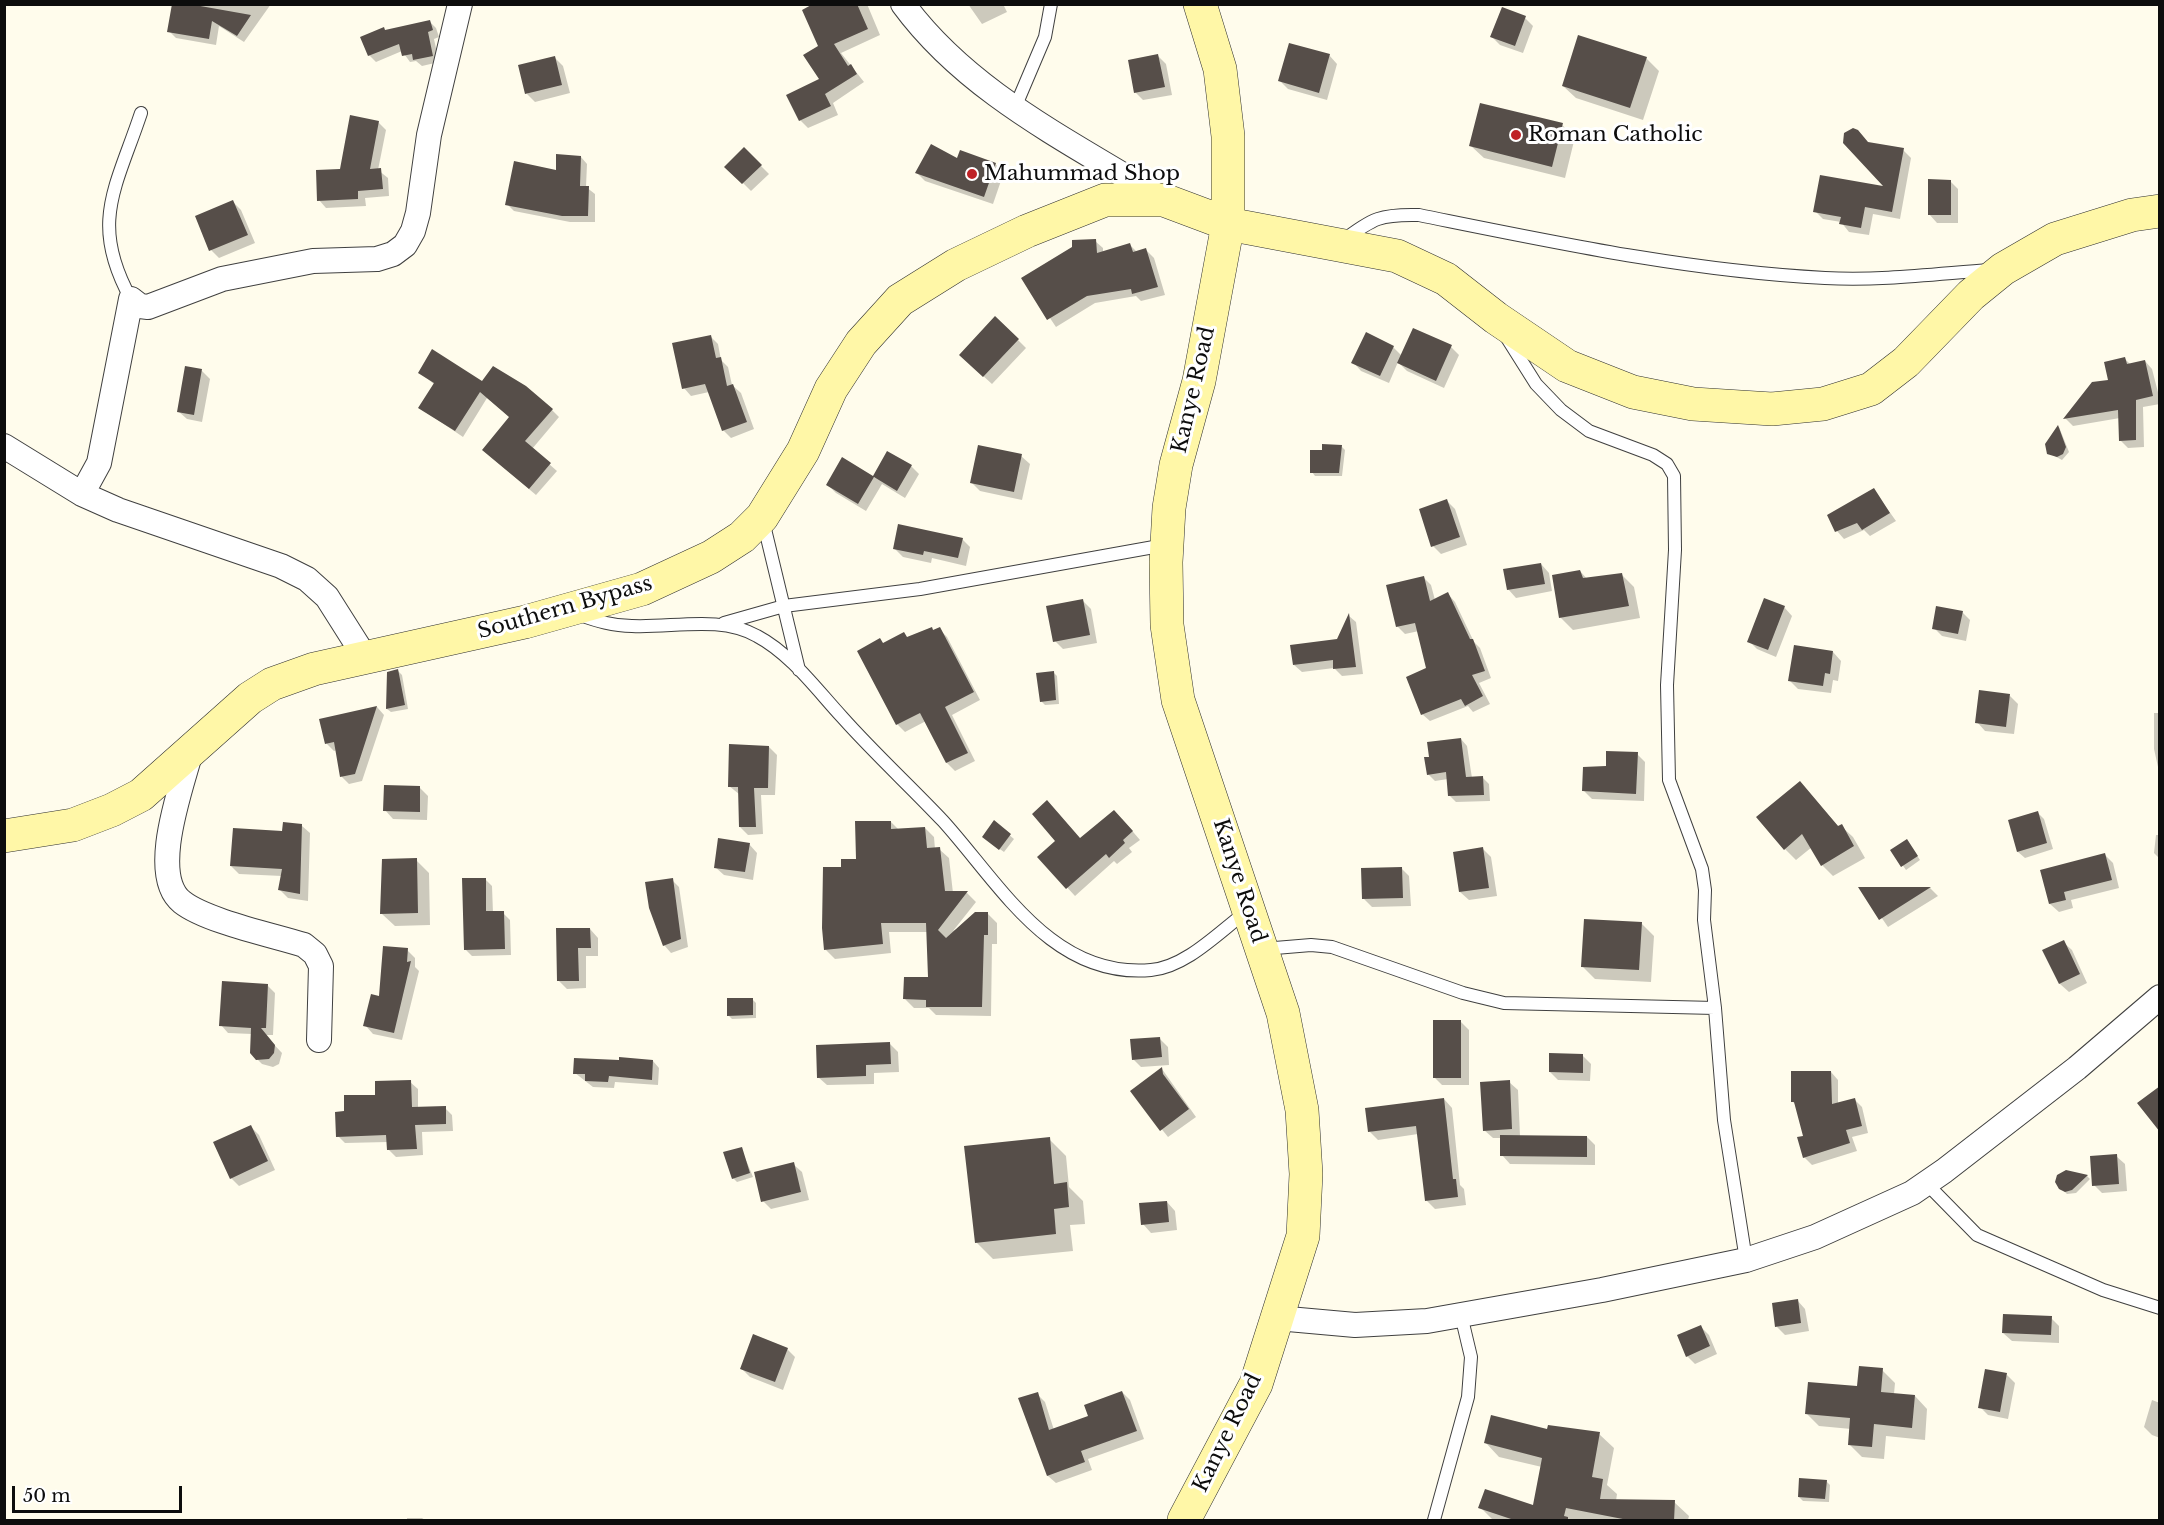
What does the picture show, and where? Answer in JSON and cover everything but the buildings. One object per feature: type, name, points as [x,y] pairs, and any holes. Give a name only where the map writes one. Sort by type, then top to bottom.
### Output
[{"type":"street","points":[[82,494],[102,453],[118,354],[131,299],[140,306],[148,307],[222,279],[314,261],[377,260],[393,254],[405,245],[414,231],[429,135],[460,4]]},
{"type":"street","points":[[903,4],[923,33],[964,71],[1014,110],[1164,200]]},
{"type":"street","name":"Kanye Road","points":[[1184,1521],[1256,1384],[1303,1236],[1306,1174],[1302,1110],[1282,1013],[1178,700],[1167,625],[1169,508],[1176,465],[1199,381],[1228,224],[1228,136],[1221,80],[1200,4]]},
{"type":"street","name":"Southern Bypass","points":[[4,836],[73,825],[112,810],[141,795],[250,698],[272,684],[314,669],[460,637],[642,589],[711,557],[742,537],[762,517],[803,451],[831,389],[861,344],[900,300],[966,260],[1027,231],[1105,200],[1164,200],[1228,224],[1397,256],[1446,279],[1496,318],[1567,366],[1633,392],[1693,404],[1772,409],[1823,404],[1870,389],[1906,362],[1971,295],[2003,269],[2055,239],[2132,215],[2160,211]]},
{"type":"street","points":[[4,447],[82,494],[118,510],[281,566],[307,579],[327,597],[365,657]]},
{"type":"street","points":[[191,752],[169,836],[166,861],[170,882],[180,902],[199,911],[304,945],[315,954],[321,966],[319,1040]]},
{"type":"street","points":[[1277,1318],[1355,1325],[1426,1321],[1602,1290],[1746,1260],[1815,1237],[1912,1193],[2077,1068],[2160,997]]},
{"type":"lane","points":[[1014,110],[1045,37],[1051,4]]},
{"type":"lane","points":[[131,299],[114,264],[107,223],[111,200],[141,113]]},
{"type":"lane","points":[[1338,244],[1374,218],[1392,214],[1419,215],[1585,248],[1666,261],[1826,278],[1884,278],[2003,269]]},
{"type":"lane","points":[[1496,318],[1536,384],[1561,410],[1589,431],[1653,455],[1667,464],[1674,476],[1675,550],[1667,685],[1669,780],[1702,869],[1705,890],[1704,920],[1715,1008],[1724,1120],[1746,1260]]},
{"type":"lane","points":[[762,517],[799,670]]},
{"type":"lane","points":[[567,610],[604,623],[631,627],[720,624],[784,606],[920,589],[1167,544]]},
{"type":"lane","points":[[720,624],[759,636],[799,670],[847,724],[943,821],[1030,923],[1057,945],[1093,963],[1120,970],[1153,970],[1181,961],[1249,909]]},
{"type":"lane","points":[[1262,950],[1311,945],[1332,947],[1463,993],[1504,1003],[1715,1008]]},
{"type":"lane","points":[[1926,1183],[1977,1236],[2103,1290],[2160,1308]]},
{"type":"lane","points":[[1434,1521],[1468,1397],[1471,1357],[1461,1315]]},
{"type":"place","name":"Roman Catholic","points":[[1516,135]]},
{"type":"place","name":"Mahummad Shop","points":[[972,174]]}]
